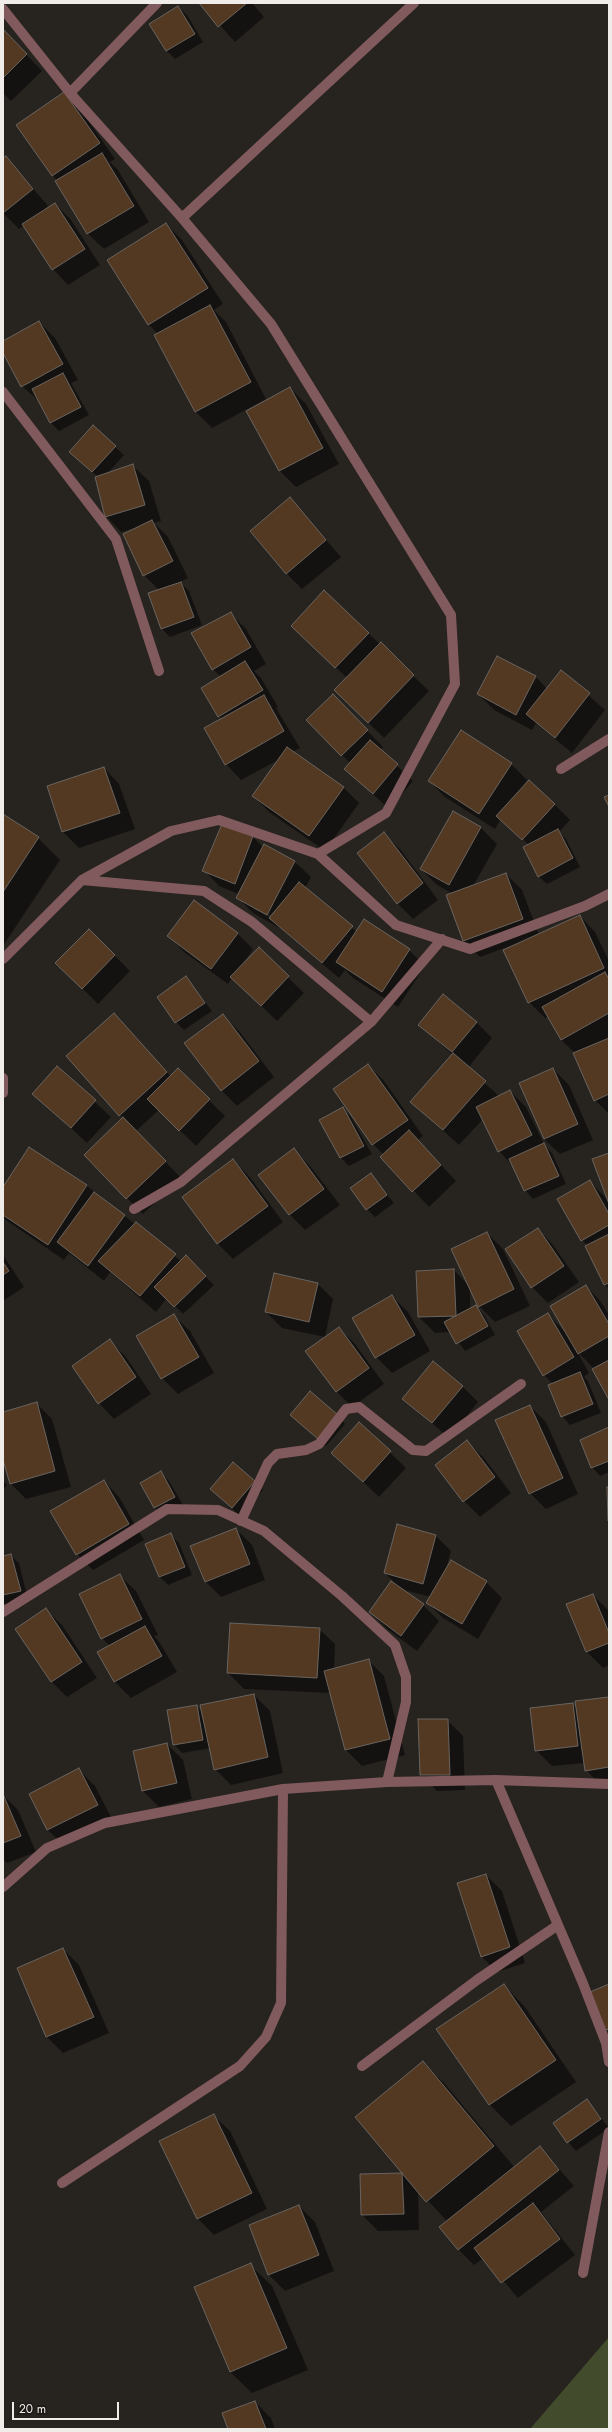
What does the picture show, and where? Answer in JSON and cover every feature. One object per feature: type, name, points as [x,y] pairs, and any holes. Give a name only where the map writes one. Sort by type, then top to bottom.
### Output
[{"type":"street","points":[[70,93],[157,3]]},
{"type":"street","points":[[182,218],[414,3]]},
{"type":"street","points":[[3,9],[70,93],[182,218],[271,324],[451,615],[455,684],[386,813],[318,854]]},
{"type":"street","points":[[3,392],[116,539],[159,671]]},
{"type":"street","points":[[561,769],[609,739]]},
{"type":"street","points":[[3,959],[82,880],[171,832],[219,820],[318,854],[396,924],[470,949],[585,906],[609,894]]},
{"type":"street","points":[[82,880],[204,891],[252,922],[371,1022]]},
{"type":"street","points":[[134,1209],[181,1182],[371,1022],[442,939]]},
{"type":"street","points":[[3,1078],[3,1093]]},
{"type":"street","points":[[241,1520],[268,1463],[277,1454],[306,1450],[319,1444],[346,1409],[360,1407],[412,1450],[426,1451],[520,1384]]},
{"type":"street","points":[[3,1612],[167,1509],[218,1510],[241,1520],[264,1531],[342,1596],[395,1645],[406,1677],[406,1702],[387,1782]]},
{"type":"street","points":[[496,1780],[558,1925],[606,2043],[609,2062]]},
{"type":"street","points":[[3,1887],[47,1848],[105,1823],[283,1790],[387,1782],[496,1780],[609,1784]]},
{"type":"street","points":[[62,2183],[240,2066],[266,2037],[281,2003],[283,1790]]},
{"type":"street","points":[[362,2066],[477,1980],[558,1925]]},
{"type":"street","points":[[583,2273],[609,2132]]},
{"type":"green space","points":[[609,2337],[609,2429],[530,2429]]},
{"type":"building","points":[[199,3],[247,3],[218,27]]},
{"type":"building","points":[[178,6],[195,34],[166,51],[149,24]]},
{"type":"building","points":[[3,29],[27,54],[3,78]]},
{"type":"building","points":[[64,92],[100,143],[52,176],[16,125]]},
{"type":"building","points":[[102,153],[134,206],[87,234],[55,181]]},
{"type":"building","points":[[6,156],[33,189],[3,213],[3,158]]},
{"type":"building","points":[[55,203],[85,249],[52,270],[22,224]]},
{"type":"building","points":[[166,223],[208,288],[148,325],[107,260]]},
{"type":"building","points":[[210,305],[251,382],[195,412],[154,335]]},
{"type":"building","points":[[39,321],[63,364],[21,387],[3,353],[3,341]]},
{"type":"building","points":[[63,373],[81,407],[50,423],[32,389]]},
{"type":"building","points":[[290,387],[323,448],[279,471],[246,411]]},
{"type":"building","points":[[93,425],[116,446],[92,472],[69,452]]},
{"type":"building","points":[[133,464],[145,505],[105,517],[95,477]]},
{"type":"building","points":[[290,497],[326,540],[286,574],[250,531]]},
{"type":"building","points":[[152,520],[173,561],[143,576],[123,534]]},
{"type":"building","points":[[181,582],[194,617],[161,629],[148,593]]},
{"type":"building","points":[[324,590],[369,633],[335,668],[291,626]]},
{"type":"building","points":[[231,612],[251,647],[212,670],[191,633]]},
{"type":"building","points":[[381,642],[414,675],[368,723],[334,690]]},
{"type":"building","points":[[497,656],[536,676],[516,715],[477,694]]},
{"type":"building","points":[[245,661],[263,690],[218,717],[201,688]]},
{"type":"building","points":[[561,670],[590,693],[555,738],[526,714]]},
{"type":"building","points":[[333,694],[368,730],[341,756],[306,720]]},
{"type":"building","points":[[264,695],[284,731],[225,765],[204,728]]},
{"type":"building","points":[[461,730],[512,763],[479,814],[428,781]]},
{"type":"building","points":[[370,740],[398,764],[373,794],[344,769]]},
{"type":"building","points":[[287,747],[344,787],[309,836],[252,796]]},
{"type":"building","points":[[104,767],[120,813],[62,832],[47,786]]},
{"type":"building","points":[[529,780],[555,804],[522,840],[496,816]]},
{"type":"building","points":[[609,795],[609,807],[604,797]]},
{"type":"building","points":[[453,811],[481,827],[449,885],[420,869]]},
{"type":"building","points":[[3,814],[39,837],[3,892]]},
{"type":"building","points":[[222,824],[253,836],[235,884],[202,871]]},
{"type":"building","points":[[558,829],[573,858],[538,877],[523,847]]},
{"type":"building","points":[[384,832],[423,883],[397,904],[357,853]]},
{"type":"building","points":[[264,844],[295,861],[267,915],[236,898]]},
{"type":"building","points":[[506,873],[523,919],[463,941],[446,895]]},
{"type":"building","points":[[299,882],[353,926],[322,963],[269,918]]},
{"type":"building","points":[[194,900],[238,933],[211,969],[167,936]]},
{"type":"building","points":[[580,915],[604,968],[528,1003],[503,950]]},
{"type":"building","points":[[364,919],[410,949],[382,992],[336,962]]},
{"type":"building","points":[[89,929],[115,955],[82,989],[55,963]]},
{"type":"building","points":[[259,947],[289,976],[261,1006],[230,977]]},
{"type":"building","points":[[605,972],[609,979],[609,1013],[561,1040],[542,1007]]},
{"type":"building","points":[[186,976],[205,1003],[175,1023],[157,997]]},
{"type":"building","points":[[443,994],[477,1022],[452,1052],[418,1025]]},
{"type":"building","points":[[114,1013],[167,1072],[119,1116],[66,1056]]},
{"type":"building","points":[[223,1014],[259,1061],[221,1091],[184,1043]]},
{"type":"building","points":[[609,1038],[609,1094],[594,1101],[573,1053]]},
{"type":"building","points":[[453,1053],[486,1081],[443,1130],[410,1102]]},
{"type":"building","points":[[368,1064],[408,1120],[372,1145],[333,1089]]},
{"type":"building","points":[[57,1066],[96,1100],[71,1128],[32,1094]]},
{"type":"building","points":[[178,1068],[210,1099],[179,1131],[147,1099]]},
{"type":"building","points":[[553,1068],[578,1124],[544,1139],[519,1083]]},
{"type":"building","points":[[510,1090],[532,1135],[498,1152],[476,1107]]},
{"type":"building","points":[[343,1107],[364,1146],[340,1158],[319,1120]]},
{"type":"building","points":[[123,1117],[166,1161],[126,1199],[84,1155]]},
{"type":"building","points":[[409,1130],[441,1165],[412,1192],[380,1157]]},
{"type":"building","points":[[544,1143],[559,1176],[524,1191],[509,1159]]},
{"type":"building","points":[[29,1147],[87,1185],[48,1245],[3,1215],[3,1187]]},
{"type":"building","points":[[294,1148],[324,1189],[289,1215],[258,1175]]},
{"type":"building","points":[[609,1153],[609,1204],[592,1159]]},
{"type":"building","points":[[233,1159],[268,1206],[217,1244],[182,1197]]},
{"type":"building","points":[[371,1173],[387,1195],[366,1210],[350,1188]]},
{"type":"building","points":[[590,1180],[609,1214],[609,1225],[581,1241],[557,1199]]},
{"type":"building","points":[[94,1192],[125,1215],[88,1266],[57,1242]]},
{"type":"building","points":[[136,1222],[176,1254],[140,1296],[98,1261]]},
{"type":"building","points":[[538,1228],[564,1266],[531,1288],[505,1249]]},
{"type":"building","points":[[487,1232],[514,1289],[478,1307],[451,1249]]},
{"type":"building","points":[[609,1234],[609,1283],[604,1285],[585,1246]]},
{"type":"building","points":[[186,1255],[206,1276],[174,1307],[154,1287]]},
{"type":"building","points":[[3,1262],[9,1271],[3,1275]]},
{"type":"building","points":[[454,1269],[456,1316],[418,1317],[416,1271]]},
{"type":"building","points":[[274,1273],[318,1283],[309,1322],[265,1312]]},
{"type":"building","points":[[586,1285],[609,1324],[609,1336],[578,1354],[550,1306]]},
{"type":"building","points":[[392,1295],[415,1335],[375,1358],[352,1318]]},
{"type":"building","points":[[476,1305],[488,1326],[456,1344],[444,1322]]},
{"type":"building","points":[[548,1313],[574,1357],[543,1376],[517,1331]]},
{"type":"building","points":[[174,1314],[199,1357],[161,1379],[136,1336]]},
{"type":"building","points":[[339,1327],[369,1368],[336,1392],[305,1351]]},
{"type":"building","points":[[110,1339],[136,1377],[98,1404],[72,1366]]},
{"type":"building","points":[[609,1360],[609,1400],[592,1369]]},
{"type":"building","points":[[433,1361],[463,1386],[432,1423],[402,1399]]},
{"type":"building","points":[[580,1372],[593,1404],[561,1417],[548,1385]]},
{"type":"building","points":[[310,1391],[338,1415],[318,1439],[290,1415]]},
{"type":"building","points":[[37,1402],[55,1471],[10,1484],[3,1460],[3,1412]]},
{"type":"building","points":[[530,1405],[563,1478],[529,1494],[495,1420]]},
{"type":"building","points":[[359,1422],[391,1451],[363,1482],[331,1453]]},
{"type":"building","points":[[609,1427],[609,1461],[591,1468],[580,1440]]},
{"type":"building","points":[[467,1440],[495,1477],[463,1502],[435,1465]]},
{"type":"building","points":[[233,1462],[255,1481],[232,1508],[210,1489]]},
{"type":"building","points":[[161,1471],[175,1497],[154,1508],[140,1483]]},
{"type":"building","points":[[104,1480],[129,1524],[76,1555],[50,1511]]},
{"type":"building","points":[[607,1487],[609,1487],[609,1521],[608,1521]]},
{"type":"building","points":[[397,1524],[436,1535],[423,1584],[384,1573]]},
{"type":"building","points":[[236,1528],[250,1564],[205,1582],[190,1546]]},
{"type":"building","points":[[171,1533],[185,1567],[159,1577],[145,1544]]},
{"type":"building","points":[[11,1554],[21,1591],[3,1595],[3,1556]]},
{"type":"building","points":[[451,1560],[487,1581],[462,1624],[426,1603]]},
{"type":"building","points":[[120,1574],[142,1619],[101,1639],[79,1594]]},
{"type":"building","points":[[391,1581],[424,1604],[401,1636],[369,1612]]},
{"type":"building","points":[[593,1594],[609,1633],[609,1643],[586,1652],[566,1604]]},
{"type":"building","points":[[46,1608],[82,1662],[51,1682],[15,1629]]},
{"type":"building","points":[[230,1623],[320,1628],[317,1678],[227,1673]]},
{"type":"building","points":[[145,1626],[162,1656],[114,1682],[97,1652]]},
{"type":"building","points":[[369,1659],[390,1739],[345,1750],[324,1671]]},
{"type":"building","points":[[254,1694],[268,1757],[214,1770],[200,1705]]},
{"type":"building","points":[[609,1697],[609,1767],[585,1771],[575,1701]]},
{"type":"building","points":[[573,1703],[578,1746],[535,1751],[530,1708]]},
{"type":"building","points":[[197,1705],[203,1740],[173,1745],[167,1710]]},
{"type":"building","points":[[418,1719],[448,1719],[450,1775],[420,1775]]},
{"type":"building","points":[[167,1743],[177,1783],[142,1791],[133,1751]]},
{"type":"building","points":[[79,1768],[98,1805],[47,1830],[29,1794]]},
{"type":"building","points":[[3,1794],[21,1836],[3,1843]]},
{"type":"building","points":[[486,1874],[510,1947],[481,1957],[457,1883]]},
{"type":"building","points":[[63,1948],[94,2017],[46,2037],[17,1968]]},
{"type":"building","points":[[504,1984],[556,2060],[489,2105],[436,2029]]},
{"type":"building","points":[[609,1984],[609,2029],[605,2030],[590,1992]]},
{"type":"building","points":[[423,2061],[494,2146],[426,2202],[355,2117]]},
{"type":"building","points":[[587,2099],[601,2119],[567,2143],[553,2123]]},
{"type":"building","points":[[214,2114],[252,2193],[197,2219],[159,2141]]},
{"type":"building","points":[[540,2146],[559,2170],[458,2250],[439,2227]]},
{"type":"building","points":[[402,2173],[404,2214],[361,2215],[360,2174]]},
{"type":"building","points":[[533,2203],[560,2239],[501,2283],[474,2248]]},
{"type":"building","points":[[299,2205],[319,2255],[268,2275],[249,2225]]},
{"type":"building","points":[[251,2263],[287,2348],[230,2372],[194,2287]]},
{"type":"building","points":[[255,2401],[266,2429],[228,2429],[222,2413]]}]
